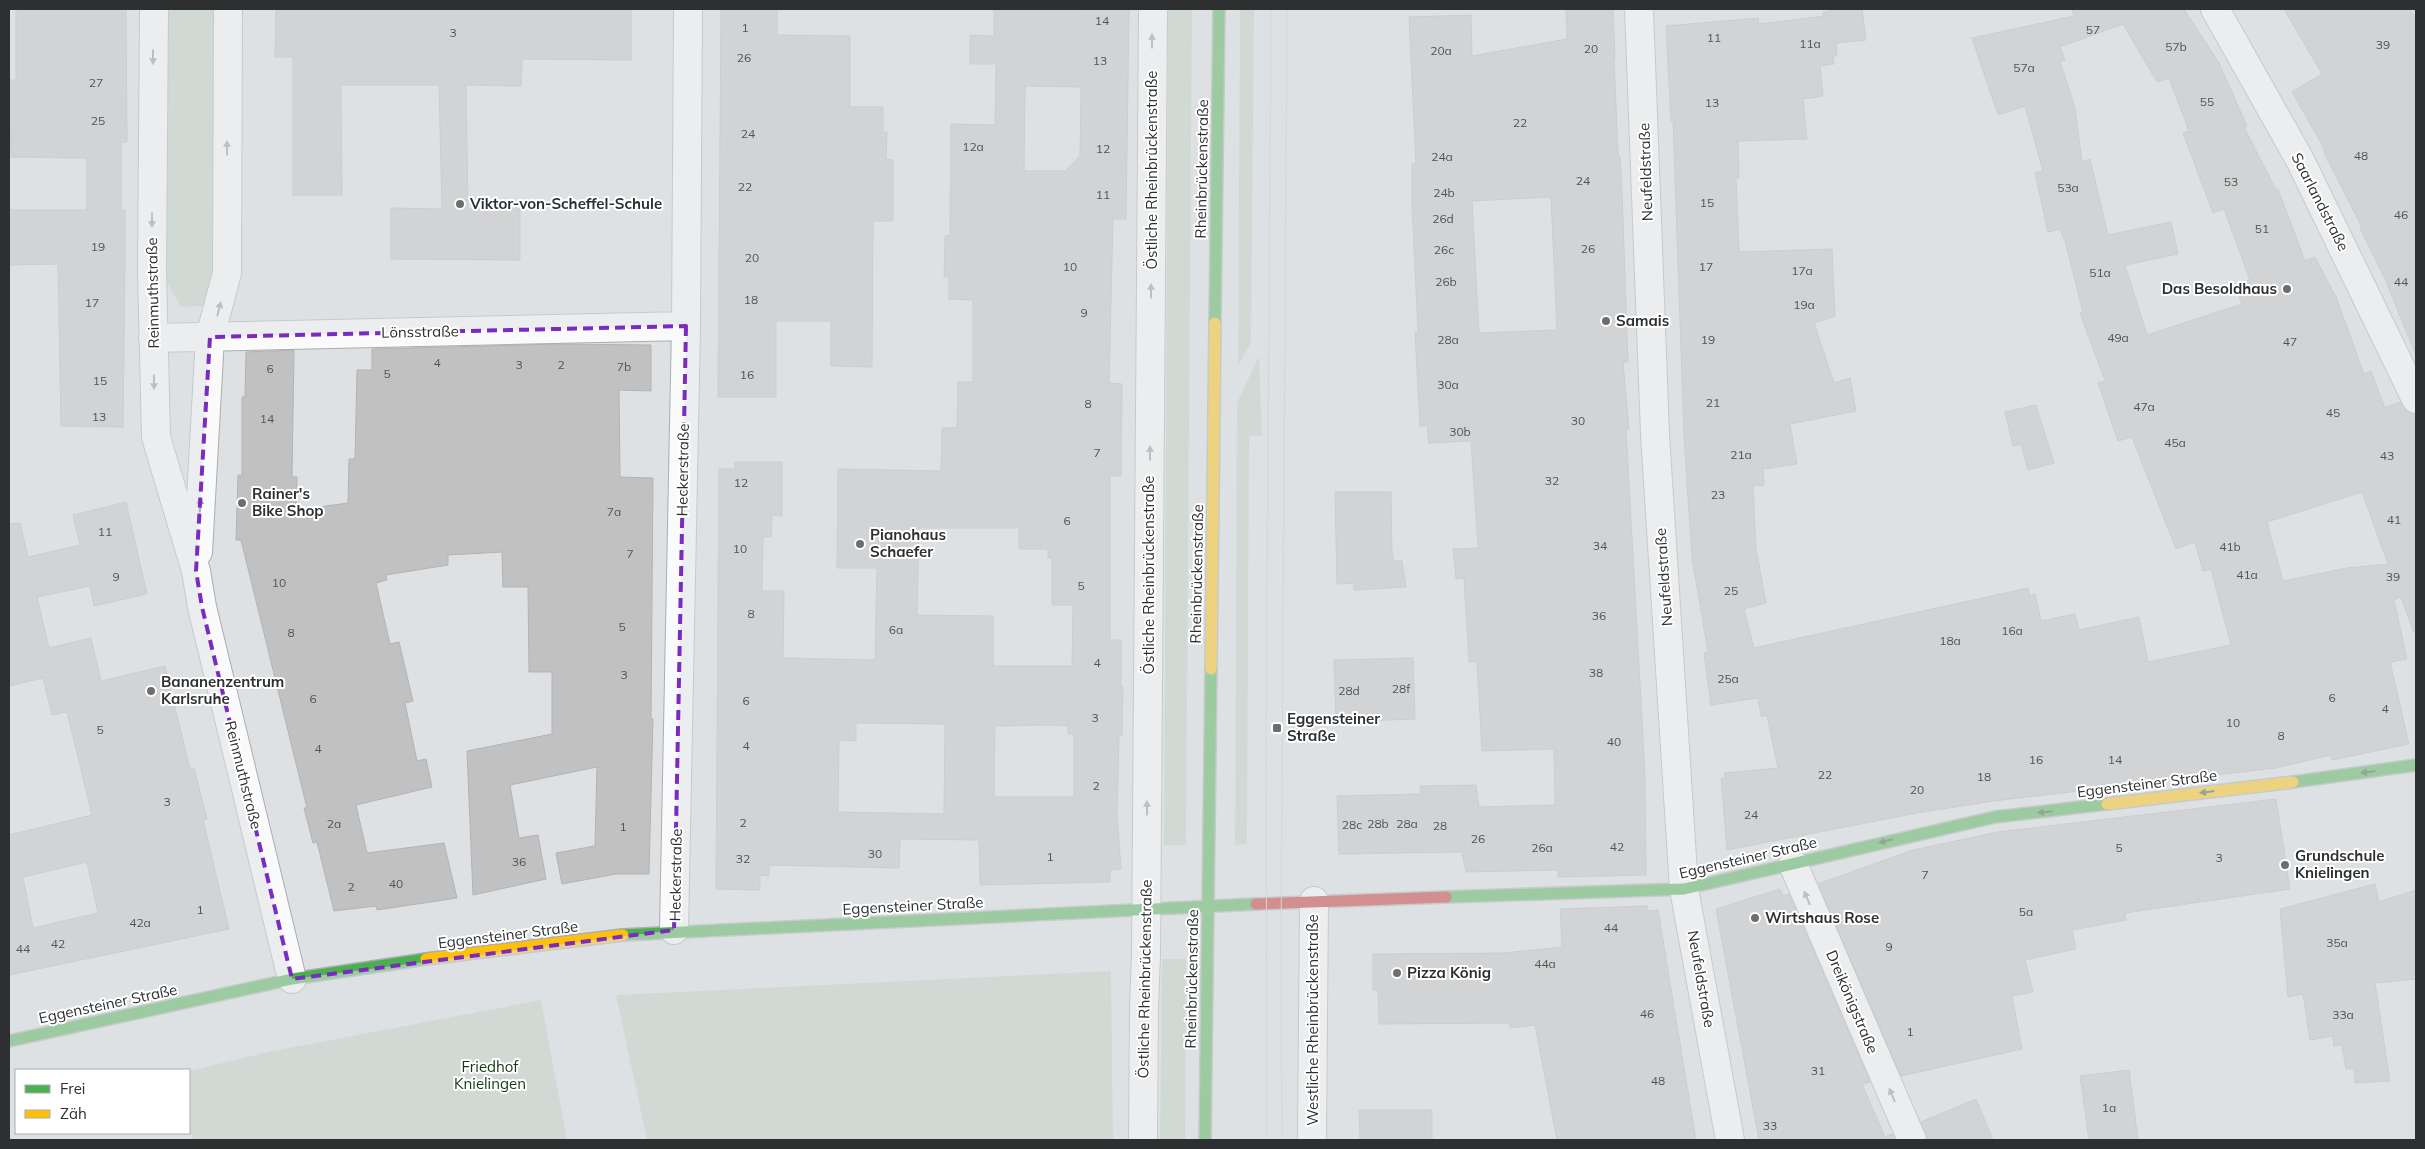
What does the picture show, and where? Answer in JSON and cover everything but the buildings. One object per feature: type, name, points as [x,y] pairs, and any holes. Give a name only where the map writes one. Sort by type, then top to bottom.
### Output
[{"type":"street","name":"Reinmuthstraße","points":[[154,9],[153,338],[156,437],[196,571],[202,607],[292,979]]},
{"type":"street","name":"Reinmuthstraße","points":[[196,571],[210,337],[227,273],[228,9]]},
{"type":"street","name":"Heckerstraße","points":[[674,930],[686,326],[688,9]]},
{"type":"street","name":"Östliche Rheinbrückenstraße","points":[[1142,1140],[1147,909],[1153,9]]},
{"type":"street","name":"Rheinbrückenstraße","points":[[1205,1140],[1219,9]]},
{"type":"street","name":"Neufeldstraße","points":[[1639,9],[1655,434],[1684,889],[1730,1140]]},
{"type":"street","name":"Saarlandstraße","points":[[2215,9],[2300,160],[2416,399]]},
{"type":"street","name":"Lönsstraße","points":[[153,338],[686,326]]},
{"type":"street","name":"Eggensteiner Straße","points":[[9,1041],[292,979],[380,965],[637,933],[1314,901],[1684,889],[1923,832],[1995,817],[2325,778],[2416,765]]},
{"type":"street","name":"Dreikönigstraße","points":[[1793,864],[1912,1140]]},
{"type":"street","name":"Westliche Rheinbrückenstraße","points":[[1312,1140],[1314,901]]},
{"type":"highlighted area","points":[[686,326],[674,930],[292,979],[202,607],[196,571],[210,337]]},
{"type":"green space","points":[[161,9],[221,9],[223,270],[203,306],[181,307],[160,270]]},
{"type":"green space","points":[[1168,9],[1192,9],[1186,845],[1164,845]]},
{"type":"green space","points":[[1240,9],[1254,9],[1251,342],[1238,366]]},
{"type":"green space","points":[[1259,356],[1262,436],[1249,436],[1247,844],[1235,845],[1237,403]]},
{"type":"green space","points":[[1162,959],[1186,959],[1185,1140],[1160,1140]]},
{"type":"green space","points":[[1111,971],[1113,1140],[647,1140],[616,995]]},
{"type":"green space","name":"Friedhof Knielingen","points":[[541,1000],[567,1140],[192,1140],[190,1129],[190,1071],[268,1052]]},
{"type":"tram line","points":[[1267,1140],[1266,759],[1271,9]]},
{"type":"tram line","points":[[1282,1140],[1281,947],[1287,9]]},
{"type":"traffic: fast","points":[[1215,323],[1219,9]]},
{"type":"traffic: fast","points":[[1205,1140],[1211,669]]},
{"type":"traffic: fast","points":[[2293,782],[2416,765]]},
{"type":"traffic: fast","points":[[1446,897],[1684,889],[1995,817],[2107,804]]},
{"type":"traffic: fast","points":[[623,935],[1256,904]]},
{"type":"traffic: fast","points":[[9,1041],[292,979],[426,959]]},
{"type":"traffic: slow","points":[[1211,669],[1215,323]]},
{"type":"traffic: slow","points":[[2107,804],[2293,782]]},
{"type":"traffic: slow","points":[[426,959],[623,935]]},
{"type":"traffic: jam","points":[[1256,904],[1446,897]]},
{"type":"place","name":"Viktor-von-Scheffel-Schule","points":[[460,204]]},
{"type":"place","name":"Das Besoldhaus","points":[[2287,289]]},
{"type":"place","name":"Samais","points":[[1606,321]]},
{"type":"place","name":"Rainer's Bike Shop","points":[[242,503]]},
{"type":"place","name":"Pianohaus Schaefer","points":[[860,544]]},
{"type":"place","name":"Bananenzentrum Karlsruhe","points":[[151,691]]},
{"type":"place","name":"Eggensteiner Straße","points":[[1277,728]]},
{"type":"place","name":"Grundschule Knielingen","points":[[2285,865]]},
{"type":"place","name":"Wirtshaus Rose","points":[[1755,918]]},
{"type":"place","name":"Pizza König","points":[[1397,973]]}]
